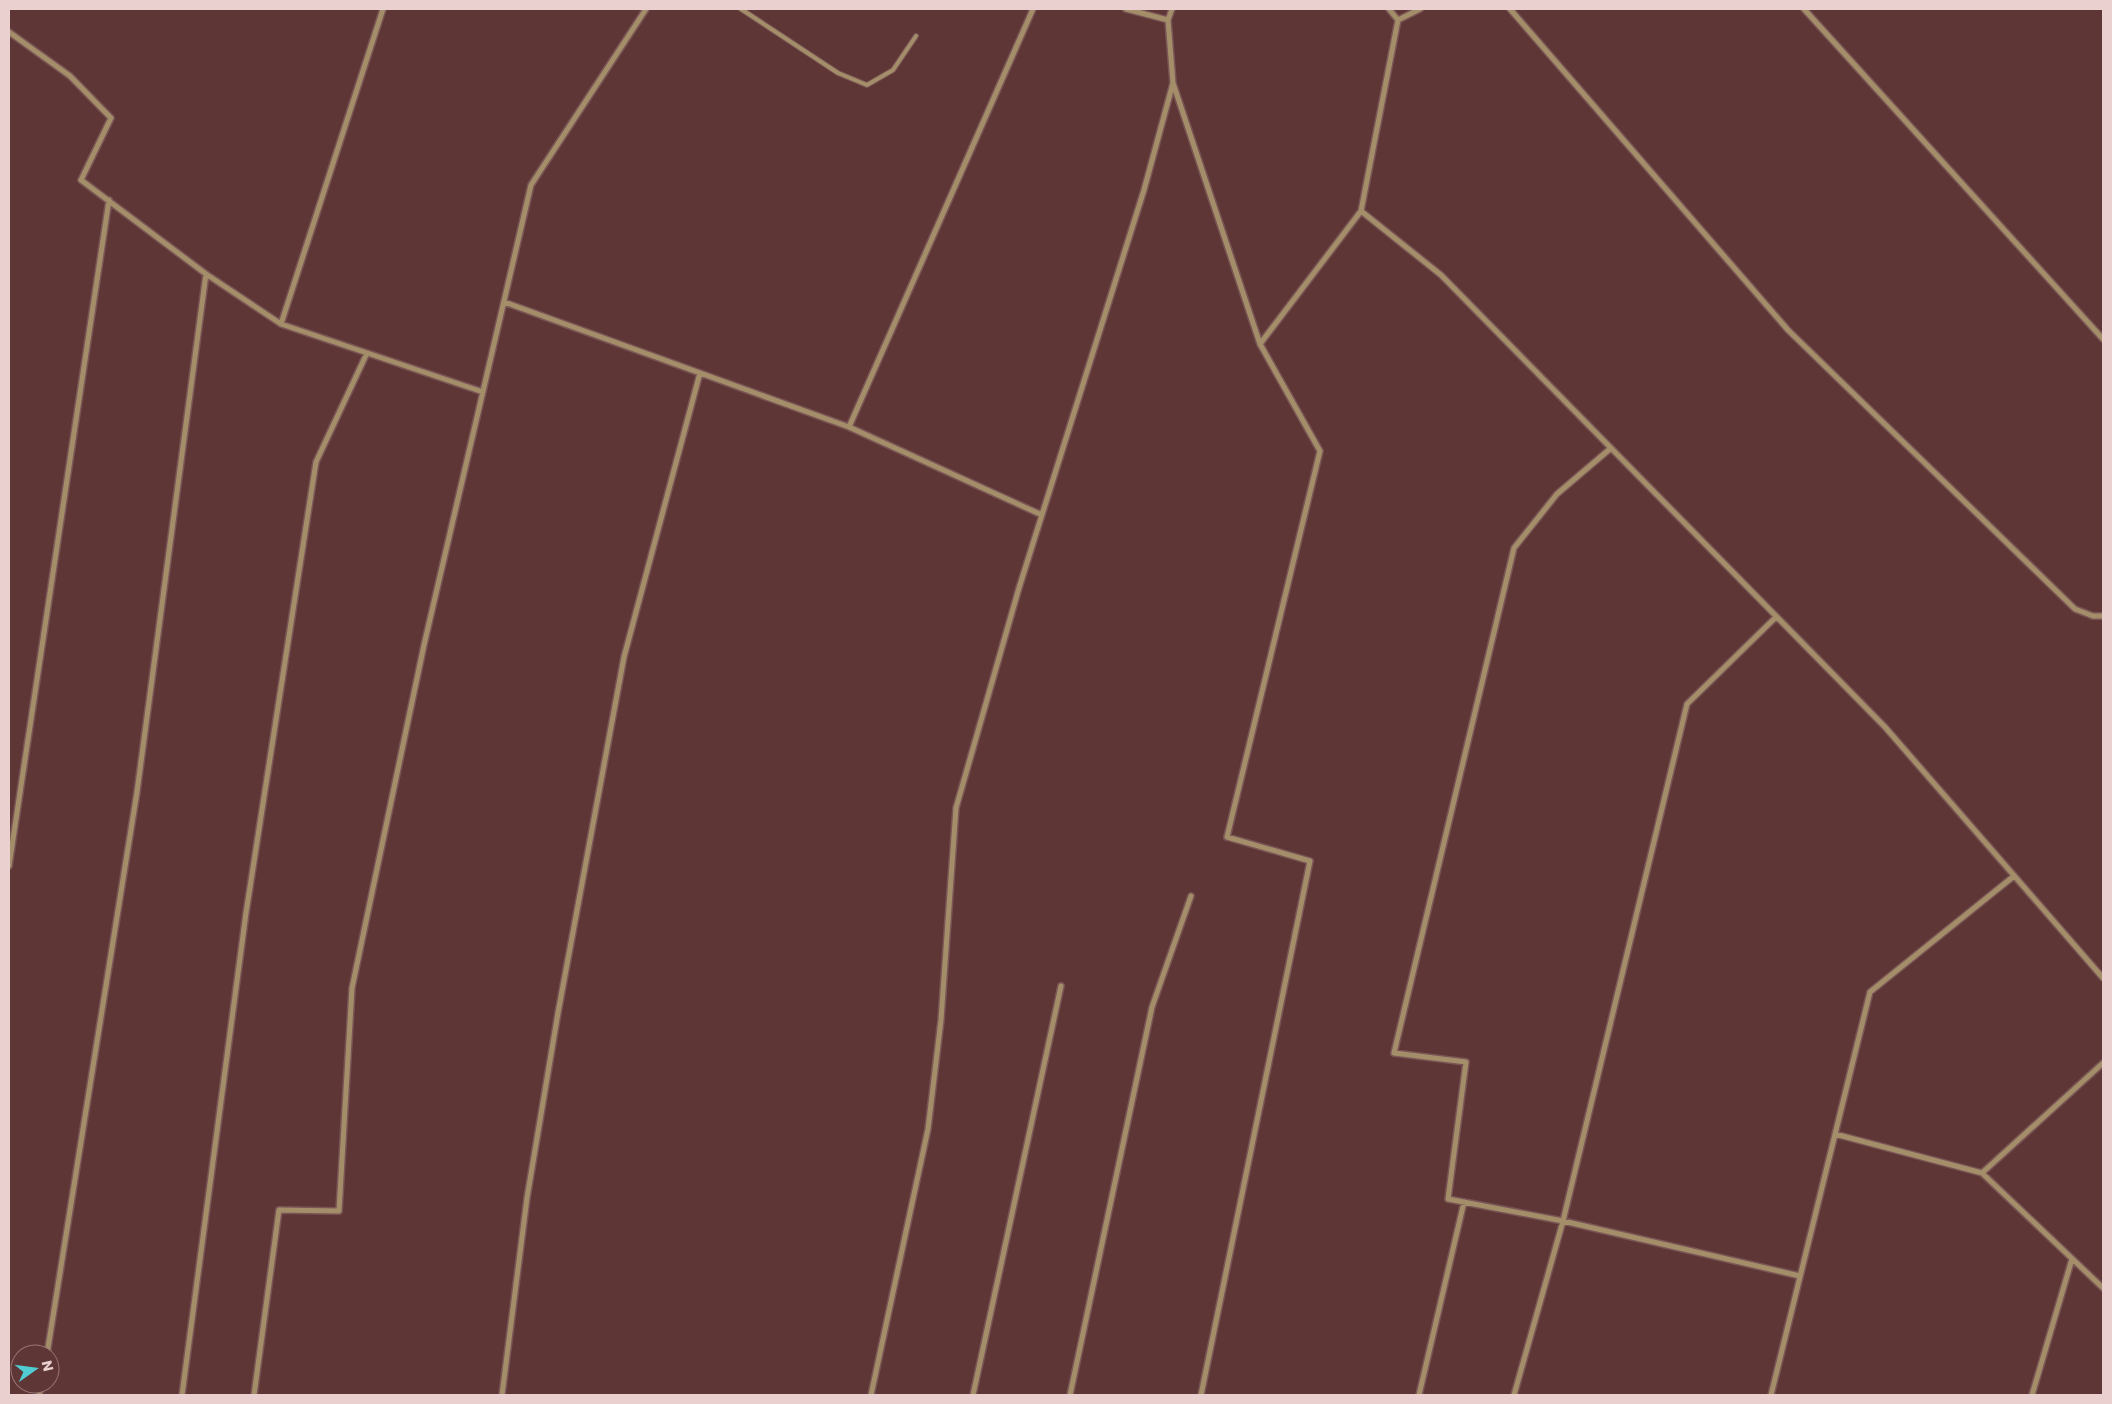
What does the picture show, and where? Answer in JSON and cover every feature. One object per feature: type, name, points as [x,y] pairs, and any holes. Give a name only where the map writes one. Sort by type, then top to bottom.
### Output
[{"type":"street","points":[[282,324],[383,9]]},
{"type":"street","points":[[254,1395],[279,1210],[339,1211],[352,988],[424,646],[531,185],[646,9]]},
{"type":"street","points":[[848,427],[1033,9]]},
{"type":"street","points":[[1126,9],[1168,20]]},
{"type":"street","points":[[1172,9],[1168,20],[1173,83],[1260,344],[1320,451],[1227,837],[1310,861],[1201,1395]]},
{"type":"street","points":[[1260,344],[1362,211],[1398,20],[1389,9]]},
{"type":"street","points":[[1398,20],[1420,9]]},
{"type":"street","points":[[1510,9],[1788,330],[2075,609],[2093,616],[2103,616]]},
{"type":"street","points":[[1804,9],[2103,339]]},
{"type":"street","points":[[9,32],[70,76],[111,118],[81,180],[206,274],[282,324],[483,392]]},
{"type":"street","points":[[871,1395],[928,1129],[941,1020],[956,808],[1042,515],[1144,190],[1173,83]]},
{"type":"street","points":[[9,866],[109,200]]},
{"type":"street","points":[[1362,211],[1441,275],[1885,727],[2103,978]]},
{"type":"street","points":[[49,1344],[137,792],[206,274]]},
{"type":"street","points":[[504,302],[848,427],[1042,515]]},
{"type":"street","points":[[182,1395],[246,913],[316,462],[367,353]]},
{"type":"street","points":[[502,1395],[527,1198],[558,1013],[624,657],[700,373]]},
{"type":"street","points":[[1611,448],[1557,494],[1514,548],[1394,1052],[1466,1062],[1448,1199],[1563,1221],[1800,1276]]},
{"type":"street","points":[[1514,1395],[1563,1221],[1687,704],[1776,617]]},
{"type":"street","points":[[1771,1395],[1870,992],[2014,876]]},
{"type":"street","points":[[1070,1395],[1152,1007],[1191,896]]},
{"type":"street","points":[[973,1395],[1061,986]]},
{"type":"street","points":[[1982,1174],[2103,1063]]},
{"type":"street","points":[[1836,1134],[1982,1174],[2103,1288]]},
{"type":"street","points":[[1419,1395],[1464,1202]]},
{"type":"street","points":[[2032,1395],[2072,1259]]},
{"type":"lane","points":[[741,9],[838,73],[868,85],[893,70],[916,36]]}]
